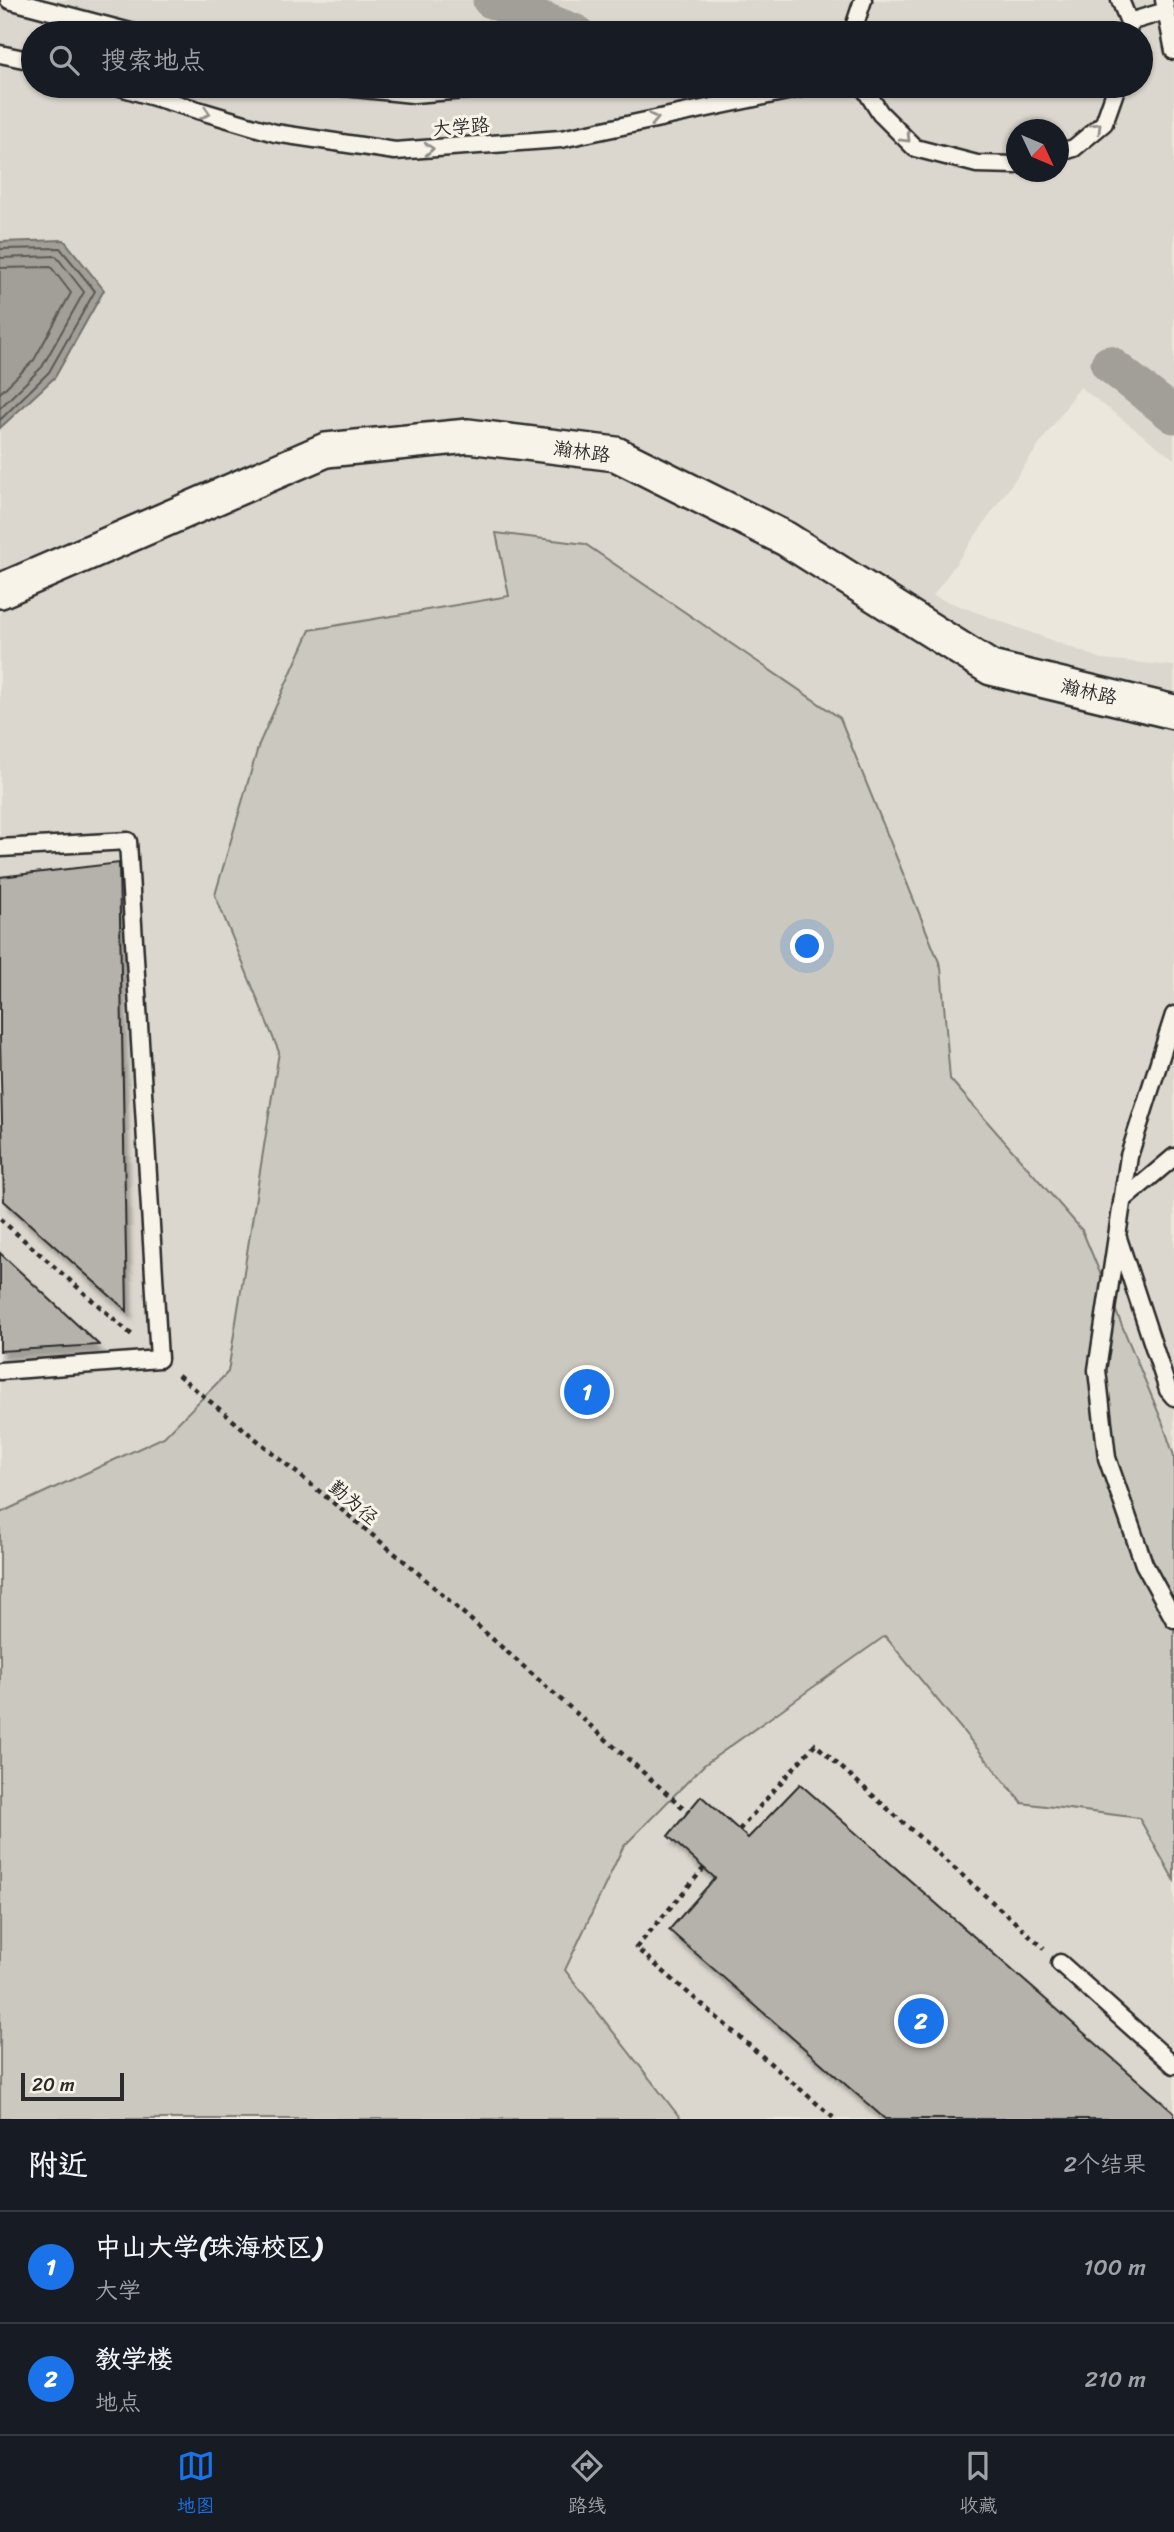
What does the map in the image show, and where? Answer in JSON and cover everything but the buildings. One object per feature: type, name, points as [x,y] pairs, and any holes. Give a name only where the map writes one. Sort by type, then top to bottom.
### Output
[{"type":"street","name":"瀚林路","points":[[0,591],[326,450],[468,436],[615,454],[786,539],[991,668],[1174,712]]},
{"type":"lane","points":[[9,0],[89,21]]},
{"type":"lane","points":[[853,21],[863,0]]},
{"type":"lane","points":[[1120,0],[1126,21]]},
{"type":"lane","points":[[1139,21],[1166,6],[1174,51]]},
{"type":"lane","points":[[0,54],[21,58]]},
{"type":"lane","name":"大学路","points":[[157,98],[275,133],[395,152],[561,139],[754,98]]},
{"type":"lane","points":[[871,98],[880,113],[915,148],[977,163],[1006,164]]},
{"type":"lane","points":[[1069,150],[1104,123],[1113,98]]},
{"type":"lane","points":[[0,848],[128,841],[159,1359],[0,1371]]},
{"type":"lane","points":[[1174,1015],[1129,1156],[1097,1370],[1107,1458],[1144,1564],[1174,1619]]},
{"type":"lane","points":[[1123,1200],[1174,1157]]},
{"type":"lane","points":[[1117,1236],[1168,1391],[1174,1397]]},
{"type":"lane","points":[[1060,1963],[1174,2065]]},
{"type":"path","name":"勤为径","points":[[0,1219],[159,1359],[410,1566],[688,1812]]},
{"type":"path","points":[[739,1830],[815,1744],[1023,1928]]},
{"type":"path","points":[[704,1868],[636,1948],[835,2119]]},
{"type":"shaded area","points":[[0,0],[1174,0],[1174,459],[1080,387],[933,596],[1102,659],[1174,666],[1174,2119],[0,2119]]},
{"type":"shaded area","points":[[496,533],[585,544],[840,718],[941,967],[950,1079],[1082,1230],[1174,1456],[1174,1880],[1139,1818],[1022,1803],[885,1636],[704,1765],[623,1847],[565,1970],[681,2119],[0,2119],[0,1513],[164,1437],[228,1372],[279,1052],[215,895],[259,744],[310,630],[509,596]]},
{"type":"water","points":[[64,240],[104,290],[55,377],[0,428],[0,242]]},
{"type":"waterway","points":[[491,0],[545,21]]},
{"type":"waterway","points":[[1109,364],[1174,415]]},
{"type":"place","name":"中山大学(珠海校区)","points":[[587,1392]]},
{"type":"place","name":"教学楼","points":[[921,2021]]}]
